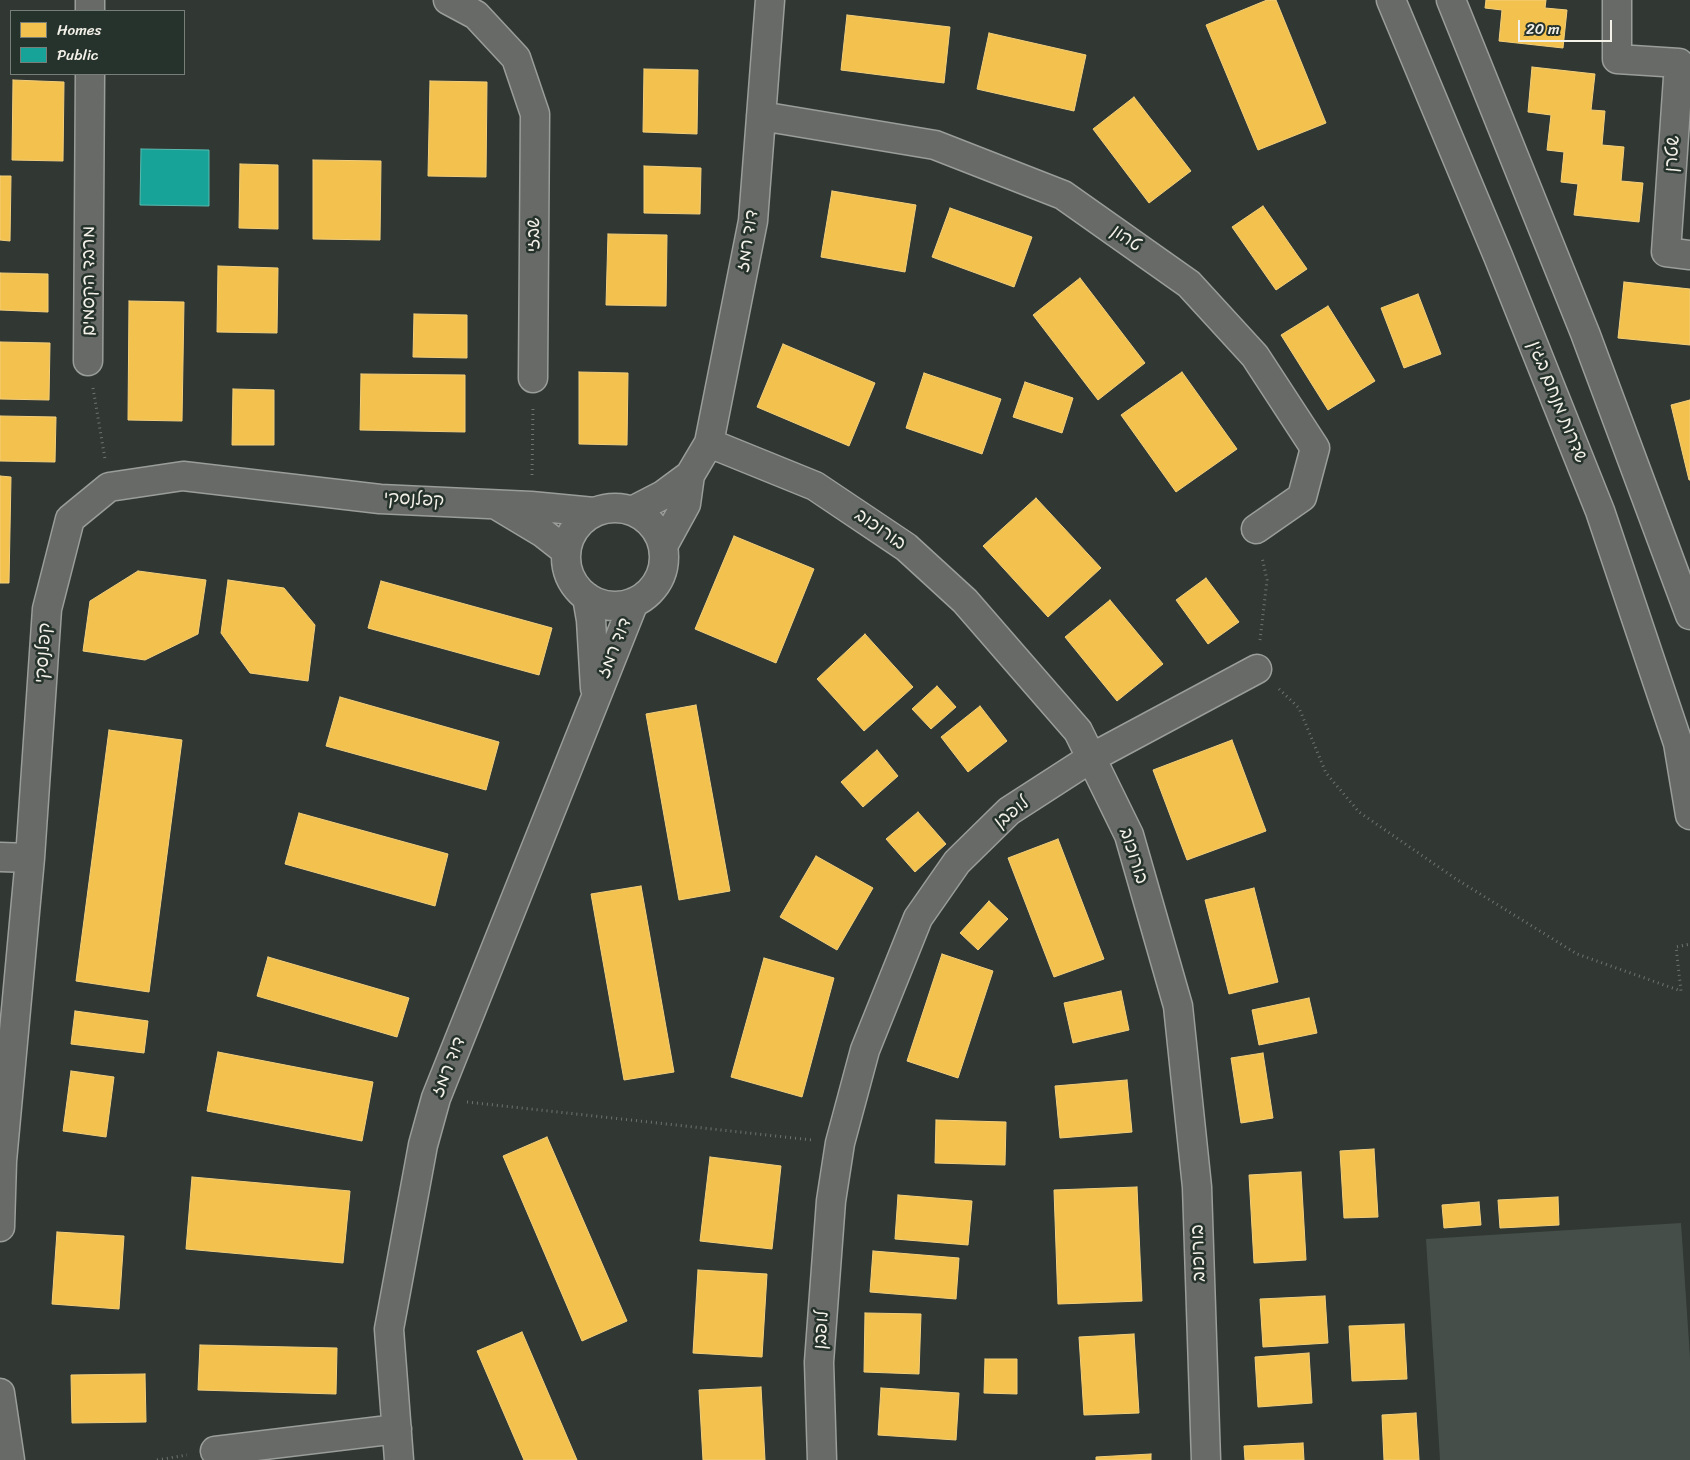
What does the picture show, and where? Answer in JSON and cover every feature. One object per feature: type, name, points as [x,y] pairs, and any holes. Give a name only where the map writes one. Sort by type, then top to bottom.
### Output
[{"type":"street","name":"שבזי","points":[[448,0],[476,15],[516,58],[535,114],[533,378]]},
{"type":"street","name":"דוד רמז","points":[[632,511],[663,495],[690,475],[709,443],[753,221],[770,0]]},
{"type":"street","name":"שדרות מנחם בגין","points":[[1391,0],[1498,256],[1600,511],[1678,743],[1690,815]]},
{"type":"street","points":[[1451,0],[1585,333],[1690,615]]},
{"type":"street","name":"שטרן","points":[[1617,0],[1617,59],[1679,63],[1666,252],[1690,255]]},
{"type":"street","name":"מרבד הקסמים","points":[[88,361],[90,75]]},
{"type":"street","name":"טהון","points":[[761,116],[935,145],[1054,191],[1063,195],[1190,284],[1256,356],[1315,448],[1302,497],[1256,529]]},
{"type":"street","name":"בורוכוב","points":[[709,443],[815,486],[906,547],[965,601],[1078,731],[1129,835],[1178,1006],[1197,1187],[1206,1460]]},
{"type":"street","name":"דוד רמז","points":[[663,546],[686,504],[690,475]]},
{"type":"street","name":"קפלנסקי","points":[[0,1227],[2,1161],[30,858],[47,609],[70,519],[109,487],[183,476],[380,499],[531,506],[594,512]]},
{"type":"street","name":"קפלנסקי","points":[[494,504],[543,533],[566,551]]},
{"type":"street","points":[[613,508],[632,511],[643,516],[654,526],[663,546],[665,556],[663,572],[656,586],[644,598],[612,606],[596,602],[588,597],[572,580],[567,567],[566,551],[568,541],[575,528],[584,518],[594,512],[613,508]]},
{"type":"street","name":"דוד רמז","points":[[588,597],[596,694]]},
{"type":"street","name":"דוד רמז","points":[[399,1460],[389,1329],[423,1145],[436,1098],[634,602]]},
{"type":"street","name":"לופבן","points":[[822,1460],[819,1362],[832,1201],[840,1143],[865,1050],[918,918],[957,862],[1009,811],[1091,758],[1257,669]]},
{"type":"street","points":[[0,857],[30,858]]},
{"type":"street","points":[[0,1393],[10,1460]]},
{"type":"street","points":[[215,1451],[397,1429]]},
{"type":"path","name":"מרבד הקסמים","points":[[88,361],[109,487]]},
{"type":"path","points":[[531,506],[533,378]]},
{"type":"path","points":[[1256,529],[1267,580],[1257,669],[1299,708],[1326,773],[1359,812],[1456,880],[1577,954],[1681,991],[1676,947],[1690,944]]},
{"type":"path","points":[[436,1098],[840,1143]]},
{"type":"shaded area","points":[[1681,1223],[1690,1358],[1690,1460],[1440,1460],[1426,1239]]},
{"type":"building: Homes","points":[[1267,0],[1276,0],[1326,123],[1258,150],[1206,25]]},
{"type":"building: Homes","points":[[1486,0],[1546,0],[1545,8],[1567,10],[1563,48],[1499,41],[1502,10],[1485,8]]},
{"type":"building: Homes","points":[[847,15],[950,27],[944,83],[841,70]]},
{"type":"building: Homes","points":[[989,33],[1086,55],[1074,111],[977,89]]},
{"type":"building: Homes","points":[[1532,67],[1595,74],[1591,110],[1605,111],[1602,145],[1624,147],[1621,181],[1643,183],[1639,222],[1574,215],[1578,184],[1561,182],[1564,152],[1547,150],[1551,115],[1528,112]]},
{"type":"building: Homes","points":[[644,69],[698,70],[697,134],[643,132]]},
{"type":"building: Homes","points":[[13,80],[64,82],[63,161],[12,160]]},
{"type":"building: Homes","points":[[430,81],[487,82],[486,177],[428,176]]},
{"type":"building: Homes","points":[[1134,97],[1191,171],[1149,203],[1093,129]]},
{"type":"building: Homes","points":[[313,160],[381,161],[380,240],[313,239]]},
{"type":"building: Homes","points":[[240,164],[278,165],[278,229],[239,228]]},
{"type":"building: Homes","points":[[644,166],[701,168],[700,214],[644,213]]},
{"type":"building: Homes","points":[[0,176],[11,176],[10,241],[0,240]]},
{"type":"building: Homes","points":[[832,191],[916,205],[905,272],[821,257]]},
{"type":"building: Homes","points":[[1263,206],[1307,269],[1276,290],[1232,227]]},
{"type":"building: Homes","points":[[950,208],[1032,237],[1014,287],[932,257]]},
{"type":"building: Homes","points":[[608,234],[667,235],[666,306],[606,305]]},
{"type":"building: Homes","points":[[218,266],[278,268],[277,333],[217,332]]},
{"type":"building: Homes","points":[[0,273],[48,274],[48,312],[0,310]]},
{"type":"building: Homes","points":[[1080,278],[1145,363],[1098,400],[1033,315]]},
{"type":"building: Homes","points":[[1624,282],[1690,289],[1690,345],[1618,338]]},
{"type":"building: Homes","points":[[1418,294],[1441,354],[1404,368],[1381,308]]},
{"type":"building: Homes","points":[[129,301],[184,302],[182,421],[128,420]]},
{"type":"building: Homes","points":[[1328,306],[1375,381],[1328,410],[1281,335]]},
{"type":"building: Homes","points":[[414,314],[467,315],[467,358],[413,357]]},
{"type":"building: Homes","points":[[0,342],[50,343],[49,400],[0,399]]},
{"type":"building: Homes","points":[[783,344],[875,383],[849,446],[757,407]]},
{"type":"building: Homes","points":[[579,372],[628,373],[627,445],[579,444]]},
{"type":"building: Homes","points":[[1182,372],[1237,449],[1176,492],[1121,415]]},
{"type":"building: Homes","points":[[924,373],[1001,399],[982,454],[906,428]]},
{"type":"building: Homes","points":[[361,374],[465,375],[465,432],[360,430]]},
{"type":"building: Homes","points":[[1025,382],[1073,398],[1062,433],[1013,417]]},
{"type":"building: Homes","points":[[233,389],[274,390],[274,445],[232,445]]},
{"type":"building: Homes","points":[[1690,400],[1690,480],[1689,480],[1671,405]]},
{"type":"building: Homes","points":[[0,416],[56,417],[55,462],[0,461]]},
{"type":"building: Homes","points":[[0,476],[11,477],[9,583],[0,583]]},
{"type":"building: Homes","points":[[1036,498],[1101,568],[1048,617],[983,546]]},
{"type":"building: Homes","points":[[734,536],[814,569],[776,663],[695,629]]},
{"type":"building: Homes","points":[[138,571],[206,580],[198,634],[145,660],[83,651],[90,601]]},
{"type":"building: Homes","points":[[1206,578],[1239,622],[1208,644],[1176,600]]},
{"type":"building: Homes","points":[[228,580],[284,588],[315,625],[308,681],[250,673],[221,633]]},
{"type":"building: Homes","points":[[381,581],[552,628],[539,675],[368,628]]},
{"type":"building: Homes","points":[[1110,600],[1163,664],[1117,701],[1065,637]]},
{"type":"building: Homes","points":[[865,634],[913,687],[864,731],[817,679]]},
{"type":"building: Homes","points":[[937,686],[956,707],[931,729],[912,709]]},
{"type":"building: Homes","points":[[340,697],[499,742],[486,790],[326,746]]},
{"type":"building: Homes","points":[[696,705],[730,891],[679,900],[646,714]]},
{"type":"building: Homes","points":[[980,706],[1007,741],[968,772],[941,737]]},
{"type":"building: Homes","points":[[109,730],[182,740],[149,992],[76,981]]},
{"type":"building: Homes","points":[[1232,740],[1266,831],[1187,860],[1153,770]]},
{"type":"building: Homes","points":[[877,750],[898,776],[863,807],[841,782]]},
{"type":"building: Homes","points":[[918,812],[946,844],[915,872],[886,839]]},
{"type":"building: Homes","points":[[299,813],[448,854],[435,906],[285,864]]},
{"type":"building: Homes","points":[[1058,839],[1104,959],[1054,977],[1008,858]]},
{"type":"building: Homes","points":[[816,856],[873,888],[837,950],[780,917]]},
{"type":"building: Homes","points":[[641,886],[674,1072],[624,1080],[591,894]]},
{"type":"building: Homes","points":[[1254,888],[1278,982],[1229,994],[1205,900]]},
{"type":"building: Homes","points":[[989,901],[1008,919],[978,950],[960,933]]},
{"type":"building: Homes","points":[[942,954],[993,971],[958,1078],[907,1061]]},
{"type":"building: Homes","points":[[268,957],[409,998],[397,1037],[257,996]]},
{"type":"building: Homes","points":[[764,958],[834,978],[802,1097],[731,1077]]},
{"type":"building: Homes","points":[[1121,991],[1129,1030],[1073,1043],[1064,1003]]},
{"type":"building: Homes","points":[[1309,998],[1317,1033],[1259,1045],[1252,1010]]},
{"type":"building: Homes","points":[[75,1011],[148,1021],[144,1053],[71,1044]]},
{"type":"building: Homes","points":[[218,1052],[373,1082],[362,1141],[207,1111]]},
{"type":"building: Homes","points":[[1263,1053],[1273,1118],[1241,1123],[1231,1058]]},
{"type":"building: Homes","points":[[71,1071],[114,1077],[106,1137],[63,1131]]},
{"type":"building: Homes","points":[[1127,1080],[1132,1132],[1060,1138],[1055,1086]]},
{"type":"building: Homes","points":[[936,1120],[1006,1122],[1005,1165],[935,1163]]},
{"type":"building: Homes","points":[[547,1137],[627,1321],[582,1341],[503,1156]]},
{"type":"building: Homes","points":[[1374,1149],[1378,1217],[1344,1218],[1340,1151]]},
{"type":"building: Homes","points":[[710,1157],[781,1166],[772,1249],[700,1241]]},
{"type":"building: Homes","points":[[1301,1172],[1306,1260],[1254,1263],[1249,1175]]},
{"type":"building: Homes","points":[[192,1177],[350,1191],[343,1263],[186,1249]]},
{"type":"building: Homes","points":[[1137,1187],[1142,1301],[1058,1304],[1054,1190]]},
{"type":"building: Homes","points":[[898,1195],[972,1201],[968,1245],[895,1239]]},
{"type":"building: Homes","points":[[1558,1197],[1559,1225],[1500,1228],[1498,1200]]},
{"type":"building: Homes","points":[[1479,1202],[1481,1225],[1444,1228],[1442,1205]]},
{"type":"building: Homes","points":[[57,1232],[124,1236],[119,1309],[52,1304]]},
{"type":"building: Homes","points":[[873,1251],[959,1258],[956,1299],[870,1292]]},
{"type":"building: Homes","points":[[698,1270],[767,1274],[762,1357],[693,1353]]},
{"type":"building: Homes","points":[[1325,1296],[1328,1343],[1263,1347],[1260,1299]]},
{"type":"building: Homes","points":[[865,1313],[921,1314],[919,1374],[864,1372]]},
{"type":"building: Homes","points":[[1404,1324],[1407,1379],[1352,1381],[1349,1326]]},
{"type":"building: Homes","points":[[522,1332],[577,1460],[524,1460],[477,1351]]},
{"type":"building: Homes","points":[[1134,1334],[1139,1413],[1084,1415],[1079,1337]]},
{"type":"building: Homes","points":[[200,1345],[337,1348],[336,1394],[198,1390]]},
{"type":"building: Homes","points":[[1309,1353],[1312,1403],[1258,1407],[1255,1357]]},
{"type":"building: Homes","points":[[985,1359],[1017,1359],[1017,1394],[984,1393]]},
{"type":"building: Homes","points":[[145,1374],[146,1422],[72,1423],[71,1375]]},
{"type":"building: Homes","points":[[761,1387],[765,1460],[703,1460],[699,1390]]},
{"type":"building: Homes","points":[[881,1388],[959,1393],[956,1440],[878,1435]]},
{"type":"building: Homes","points":[[1416,1413],[1419,1460],[1384,1460],[1382,1415]]},
{"type":"building: Homes","points":[[1303,1443],[1304,1460],[1245,1460],[1244,1446]]},
{"type":"building: Homes","points":[[1151,1454],[1151,1460],[1096,1460],[1096,1457]]},
{"type":"building: Public","points":[[141,149],[209,150],[209,206],[140,205]]}]
